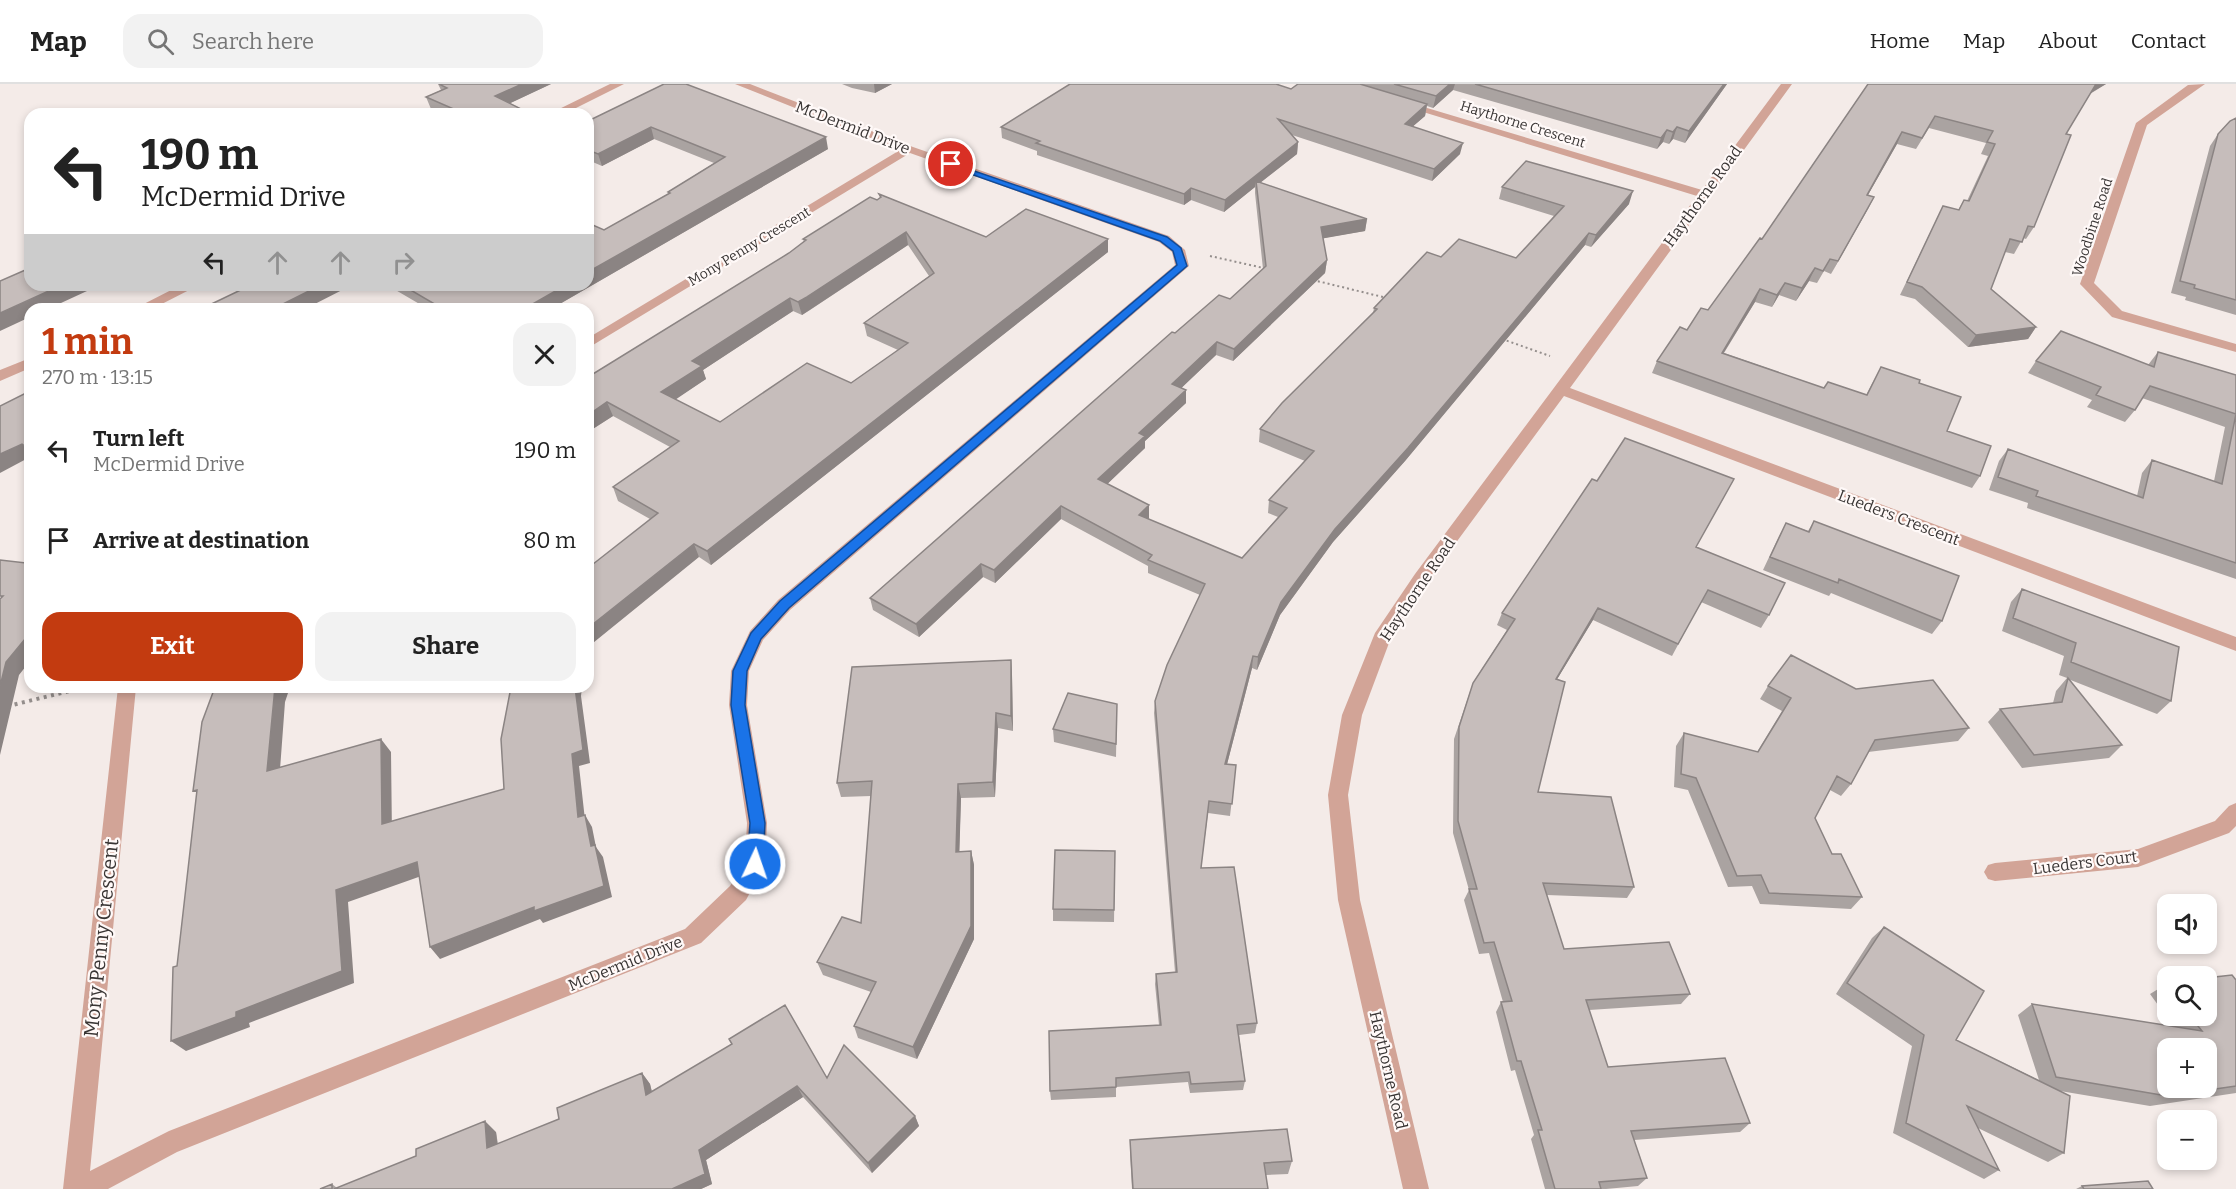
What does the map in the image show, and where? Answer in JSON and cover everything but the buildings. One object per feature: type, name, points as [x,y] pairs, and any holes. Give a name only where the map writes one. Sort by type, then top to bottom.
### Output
[{"type":"street","points":[[568,108],[618,84]]},
{"type":"street","name":"McDermid Drive","points":[[82,1189],[169,1143],[693,936],[738,893],[755,864],[758,823],[738,705],[740,671],[756,636],[784,605],[1182,266],[1178,250],[1164,239],[909,149],[740,84]]},
{"type":"street","name":"Haythorne Road","points":[[1416,1189],[1349,900],[1338,795],[1352,716],[1384,633],[1428,568],[1562,390],[1703,194],[1786,84]]},
{"type":"street","name":"Woodbine Road","points":[[2200,84],[2192,87],[2142,123],[2087,284],[2117,314],[2236,348]]},
{"type":"street","name":"Haythorne Crescent","points":[[1390,101],[1703,194]]},
{"type":"street","name":"Mony Penny Crescent","points":[[594,340],[909,149]]},
{"type":"street","points":[[154,303],[179,291]]},
{"type":"street","points":[[0,376],[24,365]]},
{"type":"street","name":"Lueders Crescent","points":[[1562,390],[2236,644]]},
{"type":"street","name":"Mony Penny Crescent","points":[[76,1189],[126,693]]},
{"type":"street","name":"Lueders Court","points":[[1995,872],[2138,858],[2222,827],[2236,812]]},
{"type":"path","points":[[1210,256],[1278,272]]},
{"type":"path","points":[[1312,280],[1391,300]]},
{"type":"path","points":[[1497,338],[1550,356]]},
{"type":"path","points":[[0,708],[61,693]]},
{"type":"route","points":[[755,864],[758,823],[738,705],[740,671],[756,636],[784,605],[1182,266],[1178,250],[1164,239],[951,164]]}]
